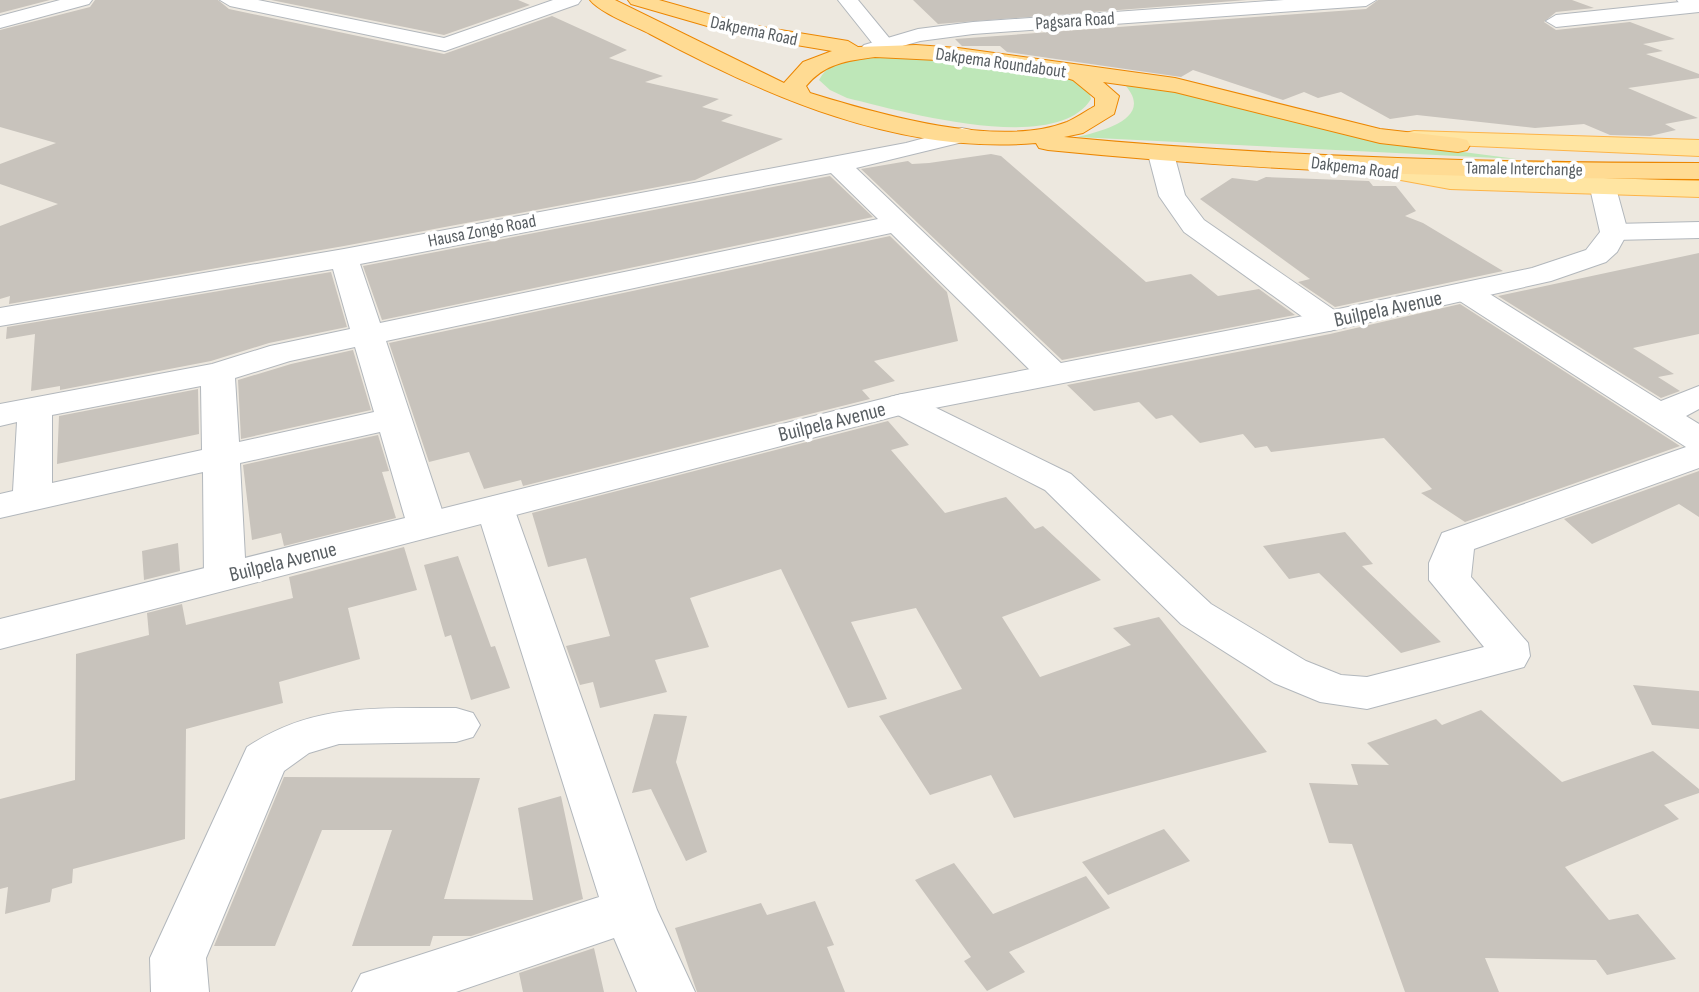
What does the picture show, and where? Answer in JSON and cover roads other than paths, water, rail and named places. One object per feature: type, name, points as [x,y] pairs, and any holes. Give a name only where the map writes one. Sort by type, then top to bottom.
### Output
[{"type":"highway","name":"Dakpema Road","points":[[600,0],[723,64],[802,98]]},
{"type":"highway","name":"Dakpema Road","points":[[643,0],[742,30],[799,41],[877,47]]},
{"type":"highway","name":"Dakpema Roundabout","points":[[877,47],[1059,69],[1081,75],[1096,84],[1107,96],[1106,109],[1092,122],[1069,132],[1011,139],[962,135],[881,121],[802,98],[794,85],[799,74],[810,65],[877,47]]},
{"type":"highway","name":"Dakpema Road","points":[[1059,69],[1175,85],[1380,136]]},
{"type":"highway","name":"Tamale Interchange","points":[[1380,136],[1517,152],[1614,157],[1699,157]]},
{"type":"highway","name":"Dakpema Road","points":[[1011,139],[1161,153],[1350,164]]},
{"type":"highway","name":"Tamale Interchange","points":[[1350,164],[1699,171]]},
{"type":"main road","name":"Dakpema Road","points":[[1380,136],[1699,148]]},
{"type":"main road","name":"Dakpema Road","points":[[1350,164],[1450,181],[1602,188],[1699,189]]},
{"type":"street","points":[[0,22],[82,0]]},
{"type":"street","points":[[230,0],[444,45],[570,0]]},
{"type":"street","points":[[848,0],[877,47]]},
{"type":"street","name":"Pagsara Road","points":[[877,47],[925,33],[973,28],[1366,0]]},
{"type":"street","points":[[1687,0],[1699,5]]},
{"type":"street","points":[[1556,21],[1699,5]]},
{"type":"street","name":"Hausa Zongo Road","points":[[0,317],[344,258],[909,150],[962,135]]},
{"type":"street","points":[[1161,153],[1172,196],[1194,226],[1329,321]]},
{"type":"street","points":[[836,164],[1054,374]]},
{"type":"street","points":[[1602,188],[1614,232],[1699,230]]},
{"type":"street","points":[[0,415],[218,373],[282,353],[897,223]]},
{"type":"street","name":"Builpela Avenue","points":[[0,634],[902,404],[1466,292],[1577,264],[1595,256],[1607,246],[1614,232]]},
{"type":"street","points":[[344,258],[427,525]]},
{"type":"street","points":[[1466,292],[1699,440]]},
{"type":"street","points":[[218,373],[225,577]]},
{"type":"street","points":[[1660,415],[1699,396]]},
{"type":"street","points":[[902,404],[1058,482],[1196,614],[1290,672],[1336,691],[1367,693],[1508,656],[1506,643],[1450,580],[1450,563],[1456,542],[1699,455]]},
{"type":"street","points":[[35,408],[16,502],[393,418]]},
{"type":"street","points":[[495,508],[630,910],[666,992]]},
{"type":"street","points":[[180,992],[178,958],[264,760],[292,741],[339,727],[456,725]]},
{"type":"street","points":[[381,992],[630,910]]}]
